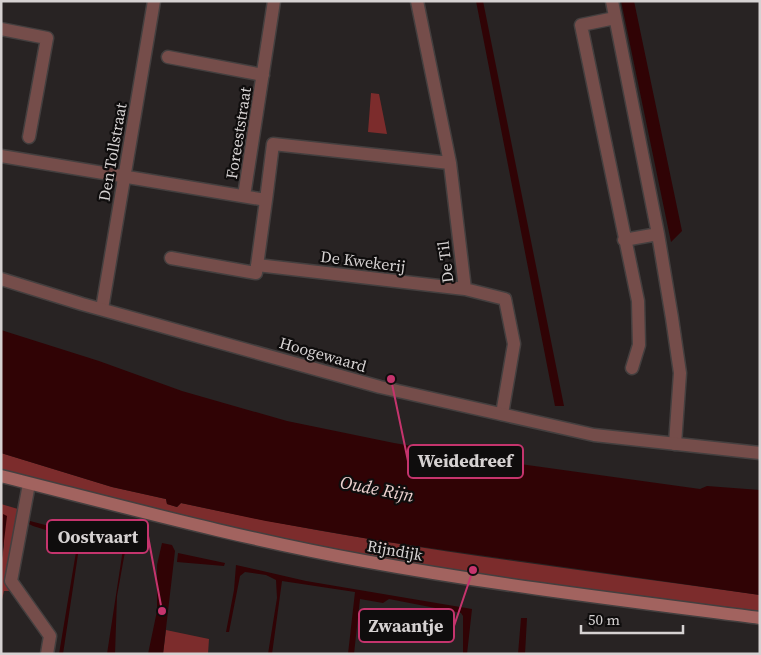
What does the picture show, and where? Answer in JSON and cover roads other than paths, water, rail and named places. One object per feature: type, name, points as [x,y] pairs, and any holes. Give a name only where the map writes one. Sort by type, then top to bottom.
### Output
[{"type":"main road","name":"Rijndijk","points":[[1,476],[287,546],[363,561],[622,600],[760,618]]},
{"type":"street","name":"Den Tollstraat","points":[[102,309],[147,55],[154,1]]},
{"type":"street","name":"Foreeststraat","points":[[244,196],[274,1]]},
{"type":"street","name":"De Til","points":[[417,1],[450,163],[465,289],[505,299],[514,344],[502,414]]},
{"type":"street","points":[[612,1],[658,234],[680,373],[675,444]]},
{"type":"street","points":[[615,18],[581,25],[638,301],[639,345],[632,368]]},
{"type":"street","points":[[1,29],[47,38],[29,138]]},
{"type":"street","name":"Foreeststraat","points":[[168,57],[263,75]]},
{"type":"street","points":[[171,258],[256,273],[273,144],[450,163]]},
{"type":"street","name":"Foreeststraat","points":[[1,156],[266,200]]},
{"type":"street","points":[[624,240],[658,234]]},
{"type":"street","name":"De Kwekerij","points":[[257,265],[465,289]]},
{"type":"street","name":"Hoogewaard","points":[[1,279],[380,387],[594,435],[760,453]]},
{"type":"street","points":[[30,484],[11,581],[50,636],[47,654]]},
{"type":"water","points":[[476,1],[483,1],[564,406],[555,406]]},
{"type":"water","points":[[621,1],[634,1],[682,231],[671,242]]},
{"type":"water","name":"Oude Rijn","points":[[1,330],[99,361],[182,391],[287,421],[394,443],[520,464],[700,489],[707,486],[760,490],[760,595],[381,541],[266,521],[181,503],[177,507],[167,504],[166,499],[112,487],[1,453]]},
{"type":"water","points":[[3,514],[7,516],[1,566]]},
{"type":"water","points":[[30,521],[126,546],[117,596],[115,654],[107,654],[123,549],[80,541],[63,654],[59,654],[78,540],[33,526],[29,524]]},
{"type":"water","points":[[162,543],[172,545],[175,551],[163,654],[148,654],[157,611],[157,565]]},
{"type":"water","points":[[178,553],[225,563],[224,566],[177,562]]},
{"type":"water","points":[[236,565],[306,581],[472,609],[467,654],[463,654],[463,616],[461,613],[389,599],[383,603],[360,599],[354,654],[348,654],[355,592],[282,581],[272,654],[268,654],[277,598],[276,580],[266,575],[245,572],[240,576],[229,632],[226,632],[234,590]]},
{"type":"water","points":[[521,618],[527,618],[525,654],[518,654]]},
{"type":"place","name":"Weidedreef","points":[[391,379]]},
{"type":"place","name":"Zwaantje","points":[[473,570]]},
{"type":"place","name":"Oostvaart","points":[[162,611]]}]
